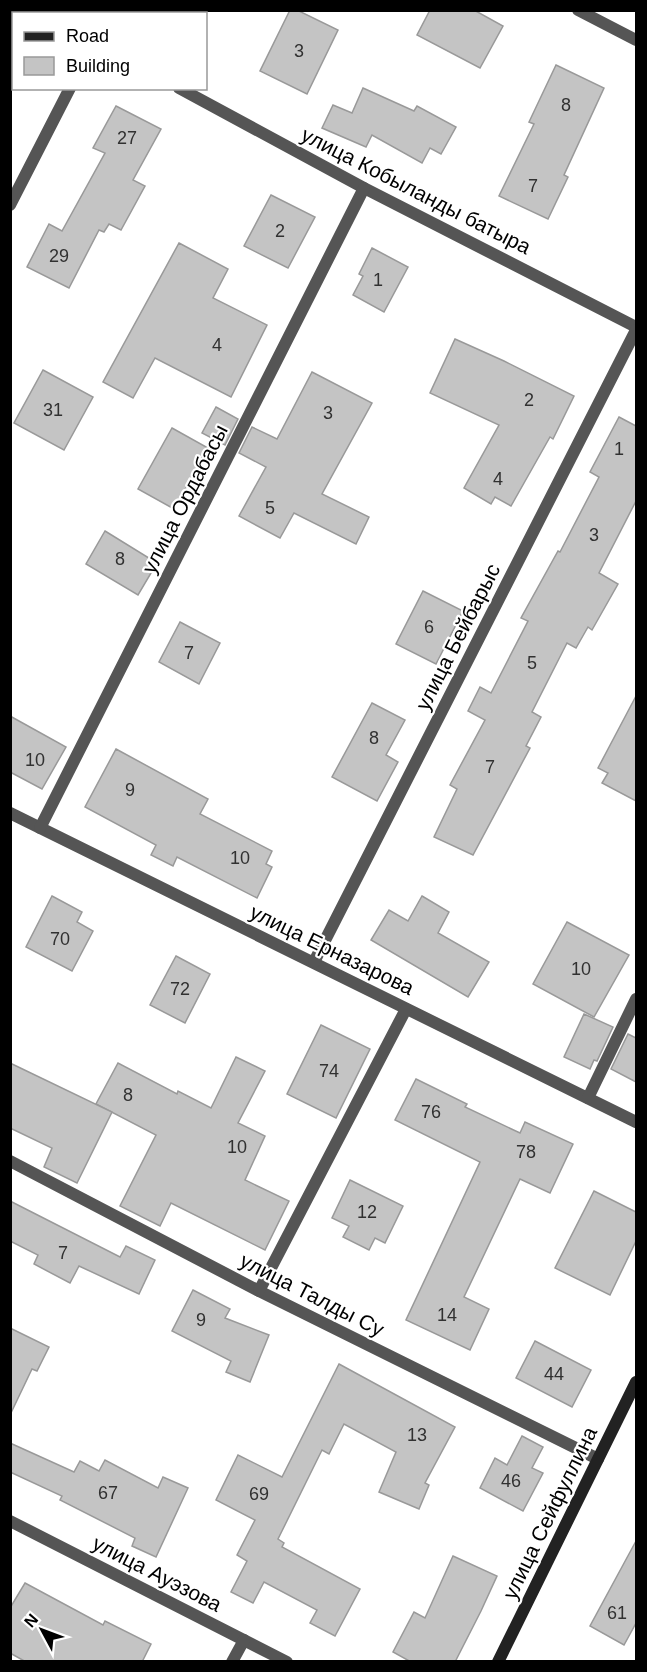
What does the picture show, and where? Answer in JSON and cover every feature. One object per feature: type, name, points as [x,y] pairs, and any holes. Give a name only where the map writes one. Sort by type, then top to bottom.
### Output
[{"type":"main road","name":"улица Сейфуллина","points":[[498,1662],[636,1382]]},
{"type":"street","points":[[578,10],[636,40]]},
{"type":"street","points":[[10,205],[69,90]]},
{"type":"street","name":"улица Кобыланды батыра","points":[[183,90],[364,188],[636,328]]},
{"type":"street","name":"улица Ордабасы","points":[[40,828],[364,188]]},
{"type":"street","name":"улица Бейбарыс","points":[[314,962],[636,328]]},
{"type":"street","name":"улица Ерназарова","points":[[10,813],[636,1122]]},
{"type":"street","points":[[588,1098],[636,999]]},
{"type":"street","points":[[260,1291],[406,1009]]},
{"type":"street","name":"улица Талды Су","points":[[10,1161],[260,1291],[598,1459]]},
{"type":"street","name":"улица Ауэзова","points":[[10,1521],[287,1662]]},
{"type":"street","points":[[232,1662],[244,1640]]},
{"type":"building","points":[[290,10],[297,10],[338,30],[307,94],[260,71]]},
{"type":"building","points":[[430,10],[474,10],[503,26],[480,68],[417,35]]},
{"type":"building","points":[[556,65],[604,88],[564,175],[568,177],[548,219],[499,196],[534,124],[529,122]]},
{"type":"building","points":[[363,88],[414,111],[417,106],[456,127],[441,154],[430,148],[422,163],[372,135],[366,147],[322,128],[333,105],[352,113]]},
{"type":"building","points":[[116,106],[161,129],[133,180],[145,186],[121,230],[109,224],[104,232],[99,230],[69,288],[27,267],[49,224],[62,231],[105,153],[93,148]]},
{"type":"building","points":[[271,195],[315,217],[288,268],[244,246]]},
{"type":"building","points":[[179,243],[228,269],[213,298],[267,325],[231,397],[155,358],[133,398],[103,382]]},
{"type":"building","points":[[372,248],[408,267],[384,312],[353,295],[363,276],[359,274]]},
{"type":"building","points":[[455,339],[574,396],[553,439],[550,437],[511,506],[495,497],[491,504],[464,488],[499,425],[430,393]]},
{"type":"building","points":[[43,370],[93,397],[64,450],[14,423]]},
{"type":"building","points":[[312,372],[372,403],[322,494],[369,517],[356,544],[294,513],[280,538],[239,516],[266,467],[239,453],[252,427],[277,439]]},
{"type":"building","points":[[216,407],[238,419],[225,445],[202,433]]},
{"type":"building","points":[[619,417],[636,426],[636,501],[599,573],[618,584],[592,630],[588,627],[576,648],[567,643],[532,712],[541,717],[526,746],[530,748],[473,855],[434,837],[457,789],[450,785],[485,720],[468,711],[480,687],[491,693],[528,621],[521,618],[558,551],[560,552],[599,477],[590,472]]},
{"type":"building","points":[[172,428],[208,448],[174,509],[138,489]]},
{"type":"building","points":[[105,531],[157,563],[138,595],[86,564]]},
{"type":"building","points":[[423,591],[463,611],[436,664],[396,644]]},
{"type":"building","points":[[180,622],[220,643],[199,684],[159,662]]},
{"type":"building","points":[[636,696],[636,801],[602,783],[608,773],[598,768]]},
{"type":"building","points":[[372,703],[405,720],[386,755],[398,762],[377,801],[332,777]]},
{"type":"building","points":[[10,716],[66,747],[42,789],[10,772]]},
{"type":"building","points":[[116,749],[208,799],[200,814],[272,851],[266,864],[272,867],[257,898],[177,857],[173,866],[151,855],[156,845],[85,807]]},
{"type":"building","points":[[52,896],[82,912],[77,922],[93,931],[72,971],[26,947]]},
{"type":"building","points":[[422,896],[449,912],[438,933],[489,962],[468,997],[371,940],[389,910],[408,921]]},
{"type":"building","points":[[567,922],[629,955],[594,1017],[533,984]]},
{"type":"building","points":[[176,956],[210,974],[185,1023],[150,1005]]},
{"type":"building","points":[[584,1014],[613,1027],[597,1061],[594,1060],[590,1069],[564,1057]]},
{"type":"building","points":[[321,1025],[370,1049],[336,1118],[287,1094]]},
{"type":"building","points":[[628,1034],[636,1038],[636,1082],[611,1069]]},
{"type":"building","points":[[236,1057],[265,1071],[238,1123],[265,1136],[245,1180],[289,1201],[265,1250],[171,1203],[160,1226],[120,1206],[156,1135],[96,1104],[118,1063],[177,1094],[178,1091],[211,1108]]},
{"type":"building","points":[[10,1063],[112,1112],[77,1183],[44,1167],[52,1148],[10,1128]]},
{"type":"building","points":[[416,1079],[467,1104],[465,1107],[520,1133],[525,1122],[573,1144],[550,1193],[520,1179],[464,1297],[489,1309],[470,1350],[406,1320],[480,1162],[395,1120]]},
{"type":"building","points":[[350,1180],[403,1206],[385,1243],[375,1238],[369,1250],[343,1237],[349,1226],[332,1218]]},
{"type":"building","points":[[594,1191],[636,1212],[636,1241],[610,1295],[555,1268]]},
{"type":"building","points":[[10,1201],[120,1257],[126,1246],[155,1260],[139,1294],[79,1266],[70,1283],[34,1264],[38,1255],[10,1241]]},
{"type":"building","points":[[193,1290],[230,1309],[225,1318],[269,1335],[250,1382],[226,1372],[231,1361],[172,1331]]},
{"type":"building","points":[[10,1328],[49,1347],[37,1371],[32,1369],[10,1415]]},
{"type":"building","points":[[535,1341],[591,1370],[572,1407],[516,1378]]},
{"type":"building","points":[[339,1364],[455,1427],[425,1483],[429,1485],[419,1509],[379,1492],[396,1452],[344,1424],[329,1454],[322,1450],[278,1539],[284,1543],[282,1547],[360,1589],[335,1636],[310,1623],[317,1610],[264,1582],[253,1603],[231,1592],[247,1561],[237,1555],[255,1520],[216,1500],[238,1455],[282,1477]]},
{"type":"building","points":[[522,1436],[543,1447],[532,1468],[543,1473],[523,1511],[480,1488],[495,1458],[507,1465]]},
{"type":"building","points":[[10,1443],[74,1472],[80,1461],[99,1471],[105,1460],[158,1488],[163,1477],[188,1488],[156,1557],[132,1546],[135,1538],[60,1500],[62,1496],[10,1472]]},
{"type":"building","points":[[636,1541],[636,1623],[624,1645],[590,1626]]},
{"type":"building","points":[[453,1556],[497,1576],[455,1662],[411,1662],[393,1652],[414,1612],[425,1618]]},
{"type":"building","points":[[25,1583],[103,1625],[105,1621],[151,1644],[142,1662],[26,1662],[10,1653],[10,1608]]}]
